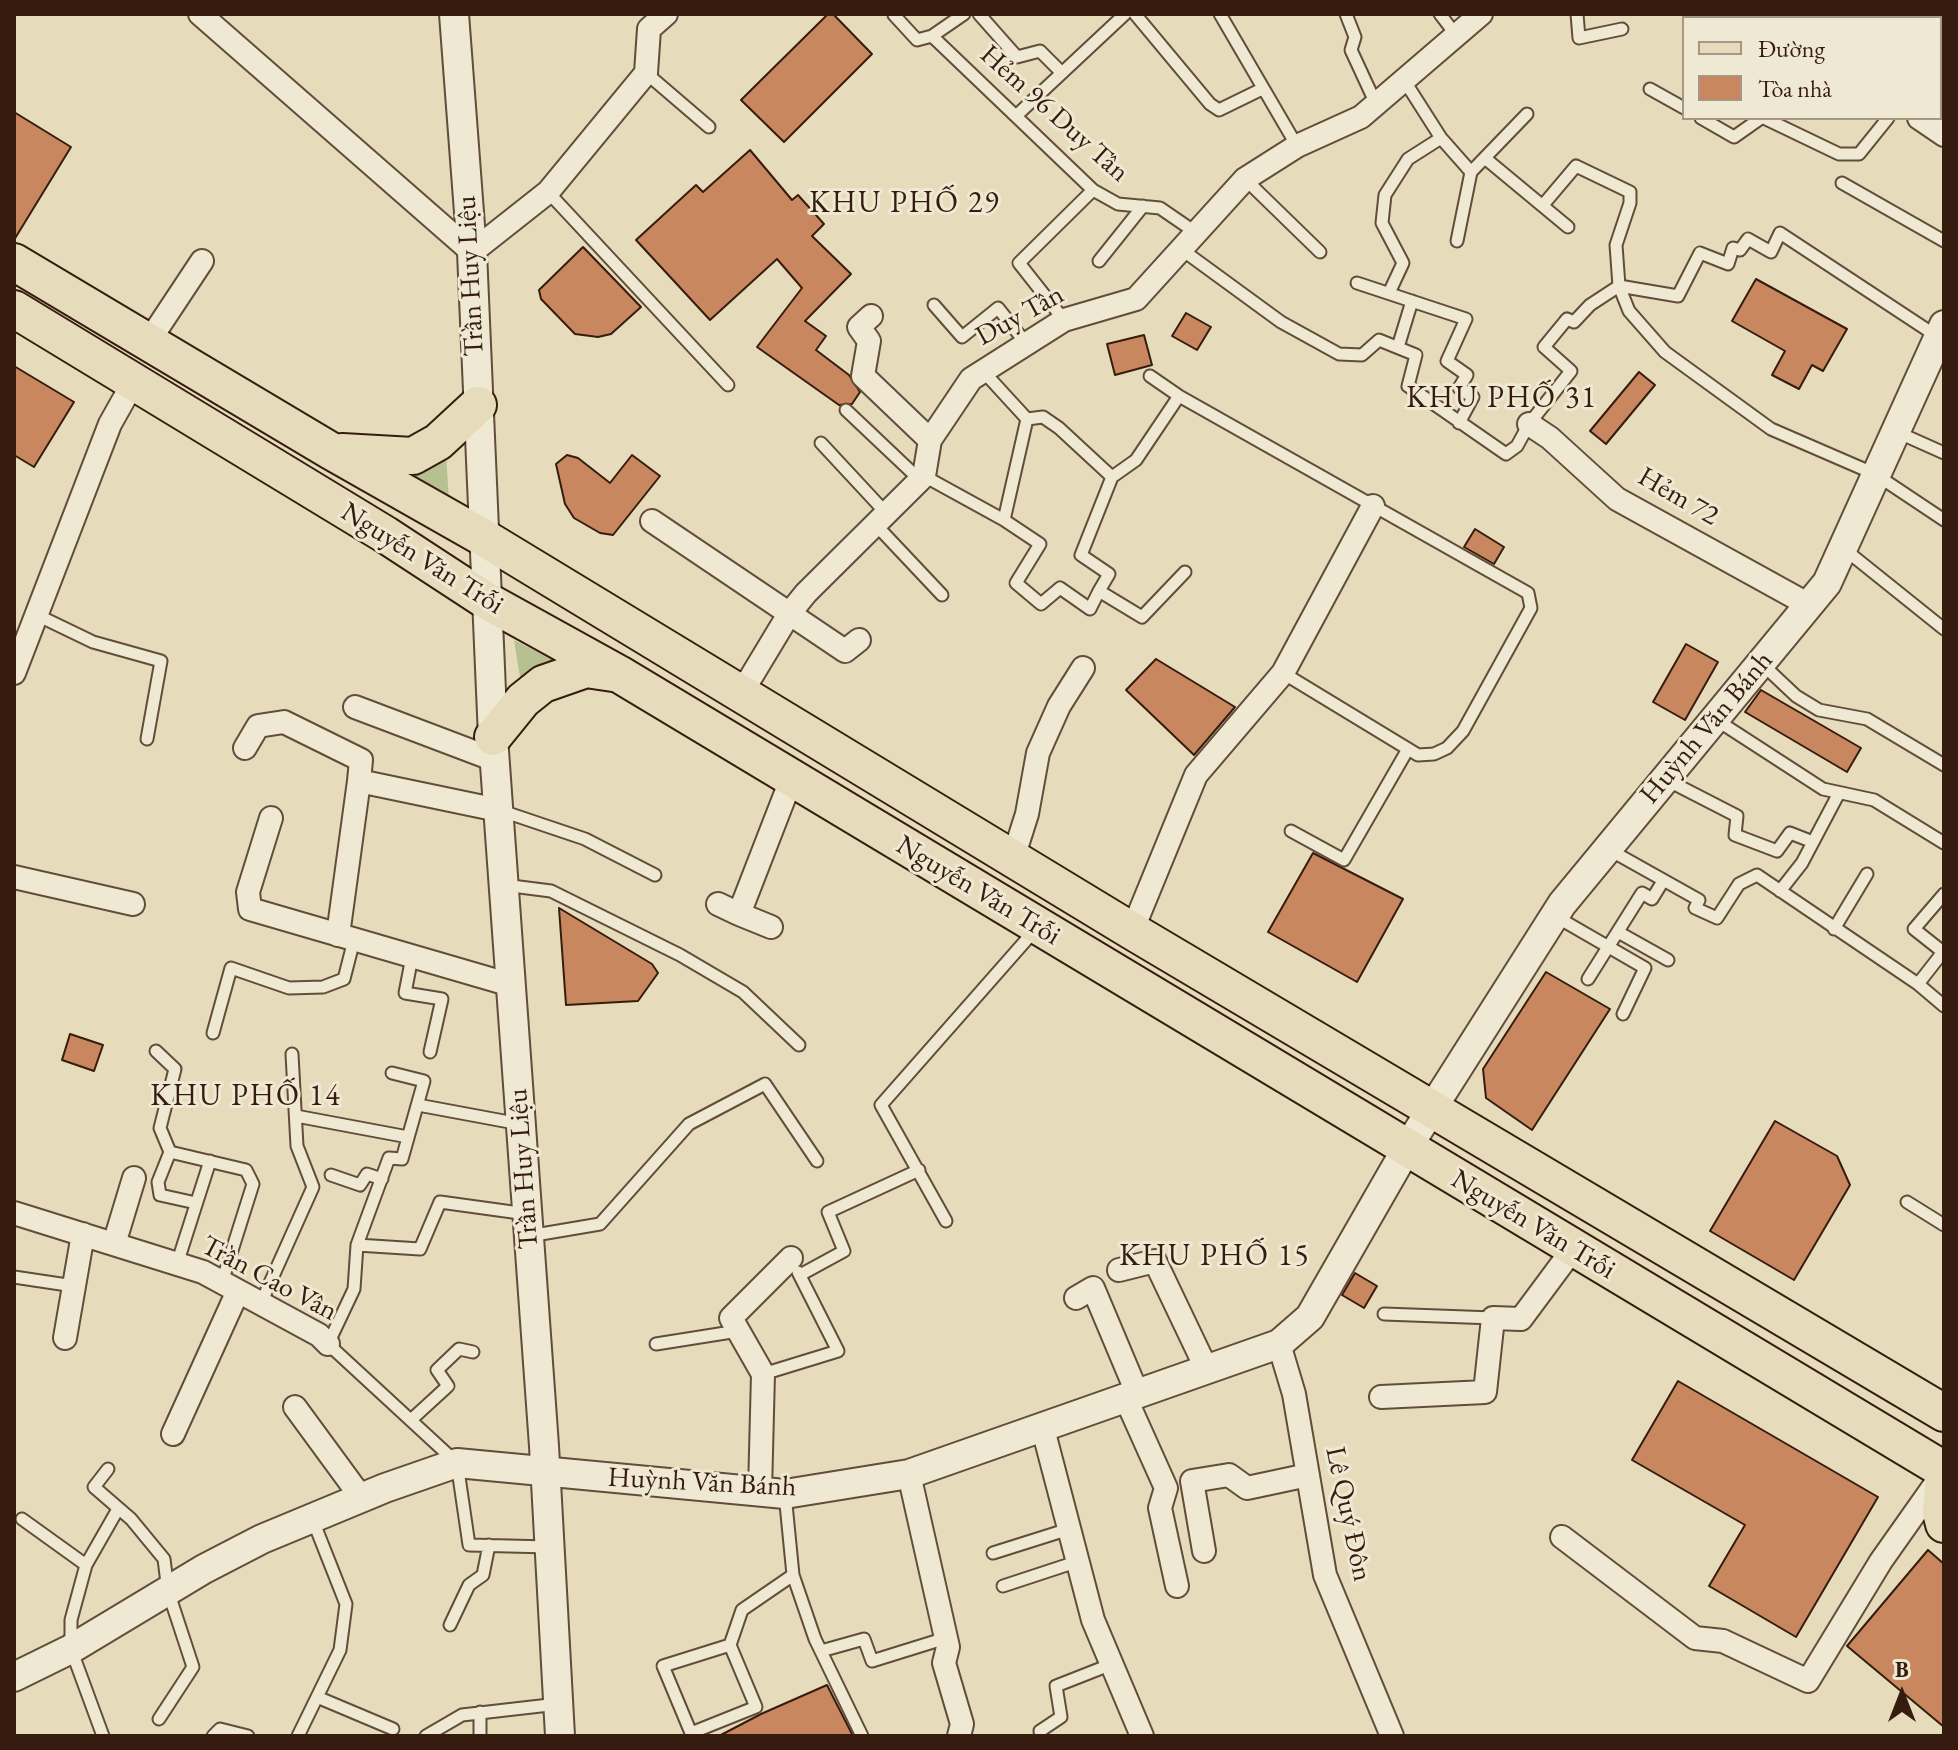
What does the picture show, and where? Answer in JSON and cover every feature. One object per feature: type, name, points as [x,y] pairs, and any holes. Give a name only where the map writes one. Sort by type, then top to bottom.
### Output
[{"type":"main road","name":"Nguyễn Văn Trỗi","points":[[14,262],[331,451],[486,539],[1132,931],[1944,1413]]},
{"type":"main road","name":"Nguyễn Văn Trỗi","points":[[14,309],[386,535],[487,601],[619,674],[1944,1471]]},
{"type":"main road","points":[[331,451],[413,456],[438,442],[478,405]]},
{"type":"main road","points":[[494,749],[523,700],[543,684],[586,669],[619,674]]},
{"type":"main road","points":[[1944,1478],[1941,1512],[1944,1524]]},
{"type":"street","points":[[200,14],[472,252],[548,192],[646,73],[649,29],[666,14]]},
{"type":"street","name":"Trần Huy Liệu","points":[[454,14],[472,252],[494,749],[546,1473],[560,1736]]},
{"type":"street","name":"Duy Tân","points":[[922,478],[930,440],[971,379],[1064,320],[1136,299],[1245,179],[1297,146],[1361,117],[1481,14]]},
{"type":"street","points":[[1922,120],[1944,135]]},
{"type":"street","points":[[149,341],[202,261]]},
{"type":"street","points":[[871,316],[859,327],[869,341],[863,376],[930,440]]},
{"type":"street","name":"Huỳnh Văn Bánh","points":[[14,1677],[71,1649],[251,1545],[361,1497],[457,1463],[772,1492],[909,1474],[1279,1344],[1310,1317],[1407,1148],[1554,916],[1827,583],[1941,332]]},
{"type":"street","points":[[14,673],[110,424],[133,383]]},
{"type":"street","name":"Hẻm 72","points":[[1529,424],[1550,438],[1617,499],[1809,605]]},
{"type":"street","points":[[742,692],[789,614],[922,478]]},
{"type":"street","points":[[1132,931],[1196,775],[1283,673],[1373,506]]},
{"type":"street","points":[[652,521],[845,651],[859,640]]},
{"type":"street","points":[[1013,858],[1027,814],[1038,753],[1059,706],[1083,668]]},
{"type":"street","points":[[355,707],[494,749]]},
{"type":"street","points":[[245,748],[258,726],[284,722],[361,760],[346,938]]},
{"type":"street","points":[[739,914],[791,780]]},
{"type":"street","points":[[359,781],[498,810]]},
{"type":"street","points":[[271,818],[248,892],[250,909],[511,985]]},
{"type":"street","points":[[14,877],[133,904]]},
{"type":"street","points":[[718,904],[771,927]]},
{"type":"street","points":[[114,1244],[134,1178]]},
{"type":"street","name":"Trần Cao Vân","points":[[14,1213],[177,1264],[230,1286],[328,1344]]},
{"type":"street","points":[[65,1338],[83,1234]]},
{"type":"street","points":[[1381,1397],[1485,1392],[1493,1318],[1521,1319],[1573,1249]]},
{"type":"street","points":[[1119,1270],[1155,1261],[1207,1370]]},
{"type":"street","points":[[772,1492],[763,1374],[731,1318],[796,1266]]},
{"type":"street","points":[[173,1434],[230,1286]]},
{"type":"street","points":[[1076,1298],[1093,1288],[1166,1488],[1160,1508],[1177,1586]]},
{"type":"street","name":"Lê Quý Ðôn","points":[[1279,1344],[1294,1394],[1325,1575],[1392,1736]]},
{"type":"street","points":[[295,1407],[361,1497]]},
{"type":"street","points":[[1043,1429],[1093,1620],[1142,1736]]},
{"type":"street","points":[[1562,1537],[1695,1638],[1723,1641],[1808,1681],[1887,1552],[1944,1471]]},
{"type":"street","points":[[909,1474],[946,1638],[944,1663],[962,1724],[959,1736]]},
{"type":"street","points":[[1204,1551],[1192,1481],[1229,1475],[1247,1488],[1308,1475]]},
{"type":"lane","points":[[932,36],[964,14]]},
{"type":"lane","points":[[979,14],[1017,57],[1040,51],[1062,73]]},
{"type":"lane","points":[[1017,115],[1125,14]]},
{"type":"lane","points":[[1136,14],[1210,104],[1219,110],[1262,89]]},
{"type":"lane","points":[[1220,14],[1297,146]]},
{"type":"lane","points":[[1346,14],[1355,37],[1351,50],[1376,104]]},
{"type":"lane","points":[[1440,14],[1456,35]]},
{"type":"lane","points":[[1577,14],[1579,38],[1622,29]]},
{"type":"lane","name":"Hẻm 96 Duy Tân","points":[[894,15],[917,40],[932,36],[1093,190],[1118,204],[1160,208],[1188,241],[1281,322],[1339,354],[1362,355],[1379,340],[1398,347]]},
{"type":"lane","points":[[646,73],[709,127]]},
{"type":"lane","points":[[1404,80],[1441,138],[1471,172]]},
{"type":"lane","points":[[1650,89],[1682,107]]},
{"type":"lane","points":[[1457,241],[1471,172],[1527,114]]},
{"type":"lane","points":[[1704,120],[1734,137],[1760,120]]},
{"type":"lane","points":[[1767,120],[1839,154],[1859,154],[1886,120]]},
{"type":"lane","points":[[1389,293],[1403,263],[1382,223],[1385,195],[1408,159],[1441,138]]},
{"type":"lane","points":[[1486,159],[1568,227]]},
{"type":"lane","points":[[1543,205],[1576,166],[1630,192],[1630,203],[1616,245],[1619,286],[1629,311],[1665,352],[1771,429],[1875,474],[1944,520]]},
{"type":"lane","points":[[1245,179],[1320,252]]},
{"type":"lane","points":[[1842,183],[1944,241]]},
{"type":"lane","points":[[1064,320],[1019,263],[1093,190]]},
{"type":"lane","points":[[548,192],[728,385]]},
{"type":"lane","points":[[1099,261],[1143,206]]},
{"type":"lane","points":[[1412,301],[1398,347],[1416,355],[1408,386],[1506,454],[1517,446],[1529,424],[1571,371],[1544,347],[1567,319],[1574,322],[1590,305],[1619,286],[1678,296],[1700,253],[1728,264],[1733,248],[1740,250],[1748,239],[1771,252],[1780,233],[1941,332]]},
{"type":"lane","points":[[1357,283],[1466,319],[1447,361],[1467,375],[1459,388],[1473,397],[1459,423]]},
{"type":"lane","points":[[934,305],[962,337],[998,308],[1025,342]]},
{"type":"lane","points":[[983,371],[1027,419]]},
{"type":"lane","points":[[1150,376],[1179,396],[1528,593],[1531,608],[1463,731],[1447,748],[1434,754],[1418,755],[1283,673]]},
{"type":"lane","points":[[846,410],[922,478],[1004,520],[1040,544],[1016,583],[1041,604],[1060,588],[1090,609],[1109,574],[1081,555],[1112,477],[1136,460],[1179,396]]},
{"type":"lane","points":[[1027,419],[1043,417],[1112,477]]},
{"type":"lane","points":[[1004,520],[1027,419]]},
{"type":"lane","points":[[1895,431],[1944,453]]},
{"type":"lane","points":[[821,443],[942,595]]},
{"type":"lane","points":[[1842,548],[1944,629]]},
{"type":"lane","points":[[1099,591],[1142,617],[1185,572]]},
{"type":"lane","points":[[37,615],[93,642],[161,661],[147,739]]},
{"type":"lane","points":[[1761,663],[1796,696],[1819,710],[1867,719],[1944,765]]},
{"type":"lane","points":[[1715,719],[1823,789],[1874,800],[1944,843]]},
{"type":"lane","points":[[1291,831],[1344,860],[1408,749]]},
{"type":"lane","points":[[1665,779],[1737,816],[1735,835],[1777,851],[1790,833],[1813,842]]},
{"type":"lane","points":[[1780,891],[1802,863],[1839,793]]},
{"type":"lane","points":[[498,810],[585,839],[655,875]]},
{"type":"lane","points":[[1607,849],[1699,900],[1695,908],[1717,918],[1739,884],[1757,875],[1918,984],[1944,1006]]},
{"type":"lane","points":[[1834,929],[1867,874]]},
{"type":"lane","points":[[1588,979],[1642,893],[1652,899],[1663,881]]},
{"type":"lane","points":[[504,885],[551,891],[680,955],[743,992],[799,1045]]},
{"type":"lane","points":[[1918,984],[1943,952],[1914,929],[1944,894]]},
{"type":"lane","points":[[1554,916],[1645,968],[1623,1014]]},
{"type":"lane","points":[[946,1221],[881,1105],[1038,927]]},
{"type":"lane","points":[[1618,932],[1668,960]]},
{"type":"lane","points":[[213,1033],[231,968],[289,988],[323,987],[344,979],[346,938]]},
{"type":"lane","points":[[412,957],[405,993],[442,999],[430,1052]]},
{"type":"lane","points":[[156,1051],[175,1069],[160,1128],[170,1152],[158,1182],[160,1195],[196,1203]]},
{"type":"lane","points":[[261,1303],[313,1187],[297,1146],[292,1054]]},
{"type":"lane","points":[[328,1344],[354,1289],[357,1245],[389,1158],[402,1159],[424,1081],[392,1073]]},
{"type":"lane","points":[[357,1245],[420,1249],[440,1202],[528,1225],[600,1224],[689,1124],[765,1084],[817,1161]]},
{"type":"lane","points":[[418,1105],[520,1124]]},
{"type":"lane","points":[[296,1116],[408,1137]]},
{"type":"lane","points":[[170,1152],[246,1170],[253,1184],[230,1286]]},
{"type":"lane","points":[[177,1264],[210,1161]]},
{"type":"lane","points":[[763,1374],[838,1351],[796,1266],[844,1251],[828,1212],[919,1170]]},
{"type":"lane","points":[[331,1175],[360,1185],[367,1174],[382,1179]]},
{"type":"lane","points":[[1907,1202],[1944,1225]]},
{"type":"lane","points":[[14,1277],[74,1286]]},
{"type":"lane","points":[[1384,1314],[1493,1318]]},
{"type":"lane","points":[[656,1344],[738,1331]]},
{"type":"lane","name":"Trần Cao Vân","points":[[328,1344],[457,1463]]},
{"type":"lane","points":[[412,1419],[448,1386],[437,1370],[459,1349],[473,1352]]},
{"type":"lane","points":[[457,1463],[469,1545],[549,1547]]},
{"type":"lane","points":[[108,1469],[94,1487],[164,1559],[168,1591],[193,1667],[159,1719]]},
{"type":"lane","points":[[772,1492],[793,1575],[821,1651],[862,1736]]},
{"type":"lane","points":[[103,1736],[71,1649],[71,1620],[86,1565],[118,1509]]},
{"type":"lane","points":[[298,1736],[340,1650],[346,1604],[312,1517]]},
{"type":"lane","points":[[22,1519],[86,1565]]},
{"type":"lane","points":[[993,1553],[1069,1529]]},
{"type":"lane","points":[[450,1625],[469,1585],[483,1575],[489,1545]]},
{"type":"lane","points":[[1003,1586],[1079,1561]]},
{"type":"lane","points":[[730,1645],[663,1666],[691,1733],[756,1707],[730,1645],[742,1610],[793,1575]]},
{"type":"lane","points":[[821,1651],[864,1639],[872,1661],[946,1638]]},
{"type":"lane","points":[[1041,1736],[1040,1731],[1061,1717],[1056,1686],[1112,1664]]},
{"type":"lane","points":[[317,1697],[393,1729]]},
{"type":"lane","points":[[426,1736],[462,1715],[558,1704]]},
{"type":"lane","points":[[480,1712],[480,1736]]},
{"type":"lane","points":[[213,1736],[220,1729],[248,1736]]},
{"type":"green space","points":[[446,455],[449,500],[408,474]]},
{"type":"green space","points":[[514,640],[557,662],[521,684]]},
{"type":"building","points":[[828,14],[833,14],[872,54],[784,142],[741,100]]},
{"type":"building","points":[[14,112],[71,147],[14,240]]},
{"type":"building","points":[[750,150],[792,200],[798,195],[824,224],[812,236],[851,274],[805,321],[826,336],[816,350],[849,375],[860,392],[852,404],[839,405],[757,347],[802,288],[777,259],[710,320],[636,240],[696,185],[703,192]]},
{"type":"building","points":[[583,247],[641,307],[611,334],[598,337],[575,334],[541,299],[539,290]]},
{"type":"building","points":[[1756,279],[1847,329],[1823,371],[1812,365],[1799,389],[1772,375],[1785,351],[1732,321]]},
{"type":"building","points":[[1186,313],[1211,327],[1197,350],[1172,336]]},
{"type":"building","points":[[1144,335],[1152,365],[1115,375],[1107,344]]},
{"type":"building","points":[[14,366],[74,402],[34,467],[14,455]]},
{"type":"building","points":[[1639,372],[1655,385],[1606,444],[1590,431]]},
{"type":"building","points":[[567,455],[578,458],[610,483],[632,455],[660,476],[613,535],[600,533],[574,518],[565,504],[556,464]]},
{"type":"building","points":[[1475,529],[1504,547],[1494,564],[1464,547]]},
{"type":"building","points":[[1686,644],[1718,662],[1685,720],[1653,702]]},
{"type":"building","points":[[1156,659],[1235,707],[1194,755],[1126,690]]},
{"type":"building","points":[[1761,690],[1861,748],[1847,772],[1745,712]]},
{"type":"building","points":[[1313,853],[1403,899],[1357,982],[1268,932]]},
{"type":"building","points":[[559,908],[652,964],[658,973],[638,1001],[566,1005]]},
{"type":"building","points":[[1546,972],[1610,1009],[1532,1130],[1486,1098],[1483,1069]]},
{"type":"building","points":[[70,1034],[103,1045],[94,1071],[62,1060]]},
{"type":"building","points":[[1775,1121],[1837,1156],[1850,1185],[1794,1280],[1710,1231]]},
{"type":"building","points":[[1355,1273],[1377,1286],[1364,1308],[1342,1295]]},
{"type":"building","points":[[1678,1381],[1878,1497],[1796,1637],[1709,1586],[1745,1525],[1632,1460]]},
{"type":"building","points":[[1928,1550],[1944,1564],[1944,1727],[1847,1646]]},
{"type":"building","points":[[827,1685],[853,1736],[719,1736],[761,1714]]},
{"type":"district","name":"KHU PHỐ 29","points":[[905,204]]},
{"type":"district","name":"KHU PHỐ 31","points":[[1502,399]]},
{"type":"district","name":"KHU PHỐ 14","points":[[246,1097]]},
{"type":"district","name":"KHU PHỐ 15","points":[[1215,1257]]}]
